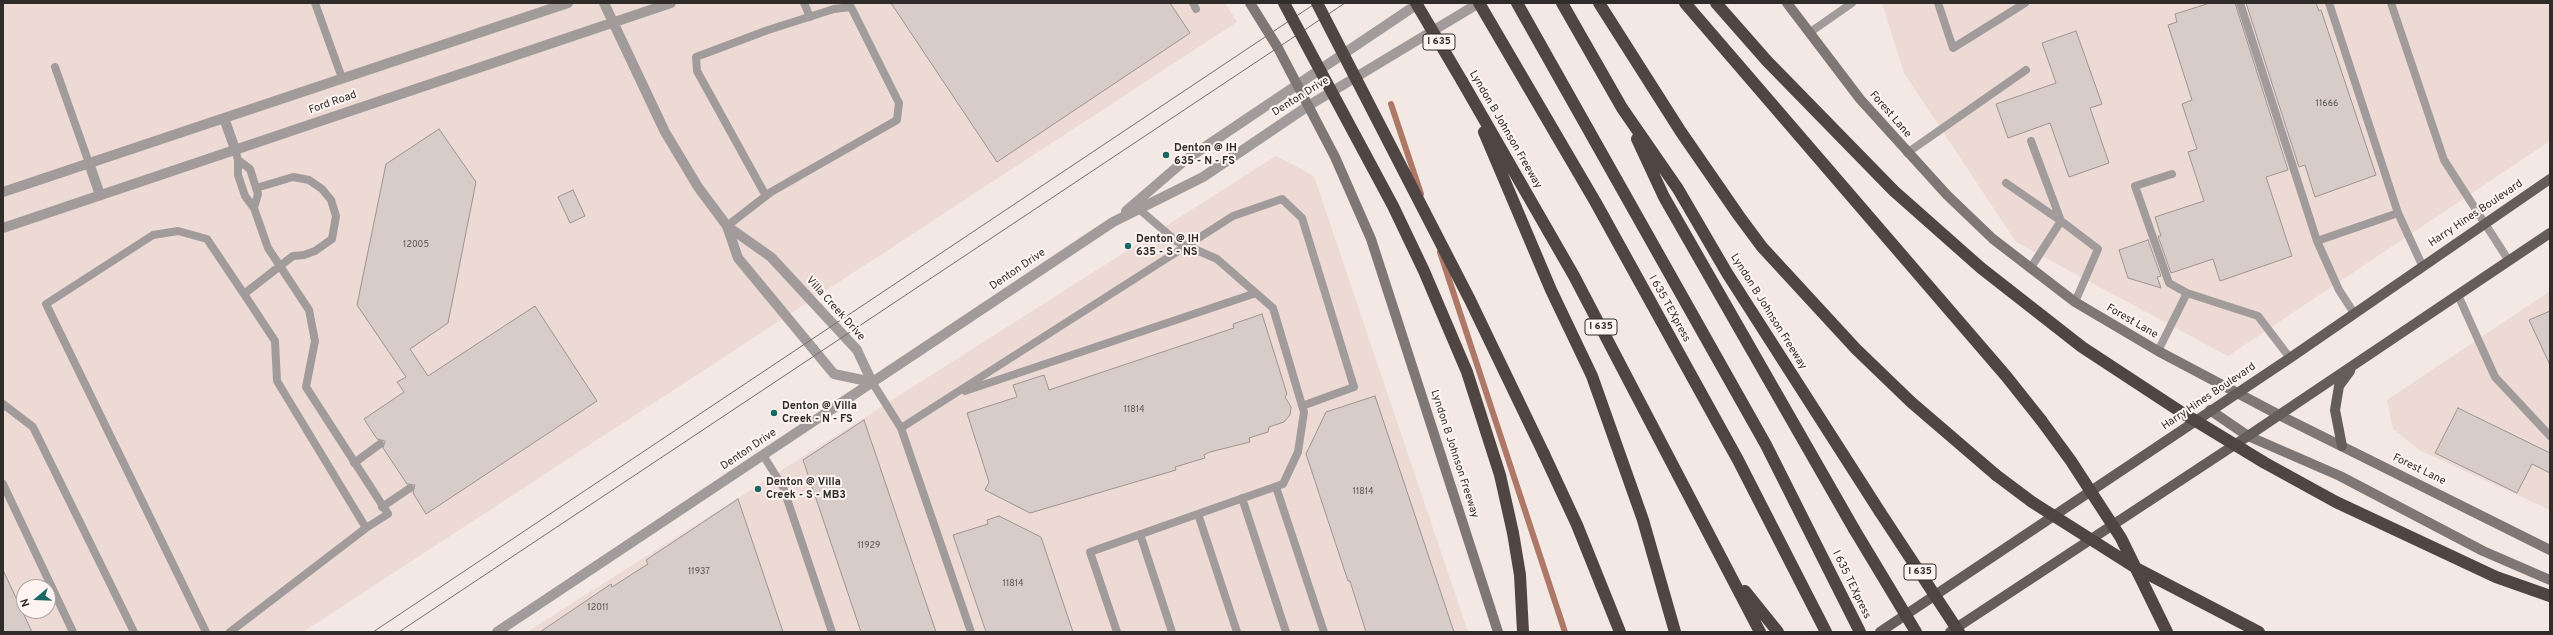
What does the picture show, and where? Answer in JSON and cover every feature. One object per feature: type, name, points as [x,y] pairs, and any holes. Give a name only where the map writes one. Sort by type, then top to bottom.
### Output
[{"type":"highway","points":[[1284,3],[1393,206],[1424,271],[1467,372],[1500,474],[1513,533],[1520,575],[1523,632]]},
{"type":"highway","points":[[1317,3],[1470,300],[1544,454],[1620,632]]},
{"type":"highway","name":"Lyndon B Johnson Freeway","points":[[1416,3],[1574,276],[1760,632]]},
{"type":"highway","name":"I 635 TEXpress","points":[[1479,3],[1592,196],[1752,487],[1826,632]]},
{"type":"highway","name":"I 635 TEXpress","points":[[1517,3],[1766,445],[1860,632]]},
{"type":"highway","name":"Lyndon B Johnson Freeway","points":[[1562,3],[1622,108],[1678,188],[1727,273],[1880,512],[1959,632]]},
{"type":"highway","points":[[1686,3],[2006,376],[2041,420],[2072,461],[2121,538],[2167,632]]},
{"type":"highway","points":[[1716,3],[1767,62],[1894,191],[1981,268],[2082,346],[2181,412],[2265,463],[2336,502],[2496,577],[2550,596]]},
{"type":"highway","points":[[1601,7],[1681,132],[1762,247],[1856,350],[1912,402],[1996,475],[2032,502],[2136,568],[2259,632]]},
{"type":"highway","points":[[1462,81],[1551,290],[1592,376],[1643,520],[1675,632]]},
{"type":"highway","points":[[1622,108],[1664,196],[1854,529],[1916,632]]},
{"type":"highway","points":[[1732,577],[1778,632]]},
{"type":"main road","name":"Lyndon B Johnson Freeway","points":[[1250,3],[1297,84],[1335,157],[1371,239],[1498,632]]},
{"type":"main road","name":"Forest Lane","points":[[1787,3],[1809,34],[1860,99],[1907,153],[1993,239],[2030,269],[2075,302],[2158,351],[2279,415],[2550,550]]},
{"type":"main road","name":"Harry Hines Boulevard","points":[[1880,632],[2210,410],[2290,358],[2484,222],[2550,179]]},
{"type":"main road","points":[[1950,632],[2248,436],[2550,233]]},
{"type":"main road","points":[[2342,446],[2335,410],[2339,386],[2354,365]]},
{"type":"main road","points":[[2210,410],[2248,436],[2340,476],[2482,551],[2550,580]]},
{"type":"street","name":"Ford Road","points":[[3,192],[568,3]]},
{"type":"street","name":"Villa Creek Drive","points":[[604,3],[664,132],[698,187],[727,226],[738,258],[834,374],[872,382]]},
{"type":"street","name":"Ford Road","points":[[3,228],[613,21],[671,3]]},
{"type":"street","name":"Denton Drive","points":[[1113,222],[1184,161],[1419,3]]},
{"type":"street","name":"Denton Drive","points":[[498,632],[1113,222],[1203,177],[1308,106],[1479,3]]},
{"type":"street","points":[[224,118],[235,150]]},
{"type":"street","points":[[88,163],[100,195]]},
{"type":"street","name":"Villa Creek Drive","points":[[727,226],[772,257],[857,350],[872,382]]},
{"type":"lane","points":[[315,3],[342,78]]},
{"type":"lane","points":[[804,3],[810,17]]},
{"type":"lane","points":[[1809,34],[1852,3]]},
{"type":"lane","points":[[1938,3],[1953,48],[2025,3]]},
{"type":"lane","points":[[2240,3],[2317,241],[2339,290],[2354,314]]},
{"type":"lane","points":[[2329,3],[2398,213],[2422,265]]},
{"type":"lane","points":[[2391,3],[2444,160],[2509,261]]},
{"type":"lane","points":[[727,226],[766,196],[897,120],[899,103],[854,5],[834,9],[696,57],[696,71],[766,196]]},
{"type":"lane","points":[[55,67],[88,163]]},
{"type":"lane","points":[[1907,153],[2026,70]]},
{"type":"lane","points":[[2031,141],[2061,221]]},
{"type":"lane","points":[[230,632],[366,528],[388,514],[306,387],[315,341],[308,310],[268,248],[254,208],[245,196],[238,175],[238,160],[235,150]]},
{"type":"lane","points":[[238,160],[250,169],[258,194],[254,208]]},
{"type":"lane","points":[[2172,174],[2136,186],[2169,283],[2187,294],[2258,316],[2290,358]]},
{"type":"lane","points":[[244,294],[292,256],[304,255],[315,251],[332,239],[336,216],[333,206],[322,188],[309,180],[293,177],[256,188]]},
{"type":"lane","points":[[2006,183],[2098,249],[2075,302]]},
{"type":"lane","points":[[901,428],[1185,245],[1233,216],[1282,199],[1302,218],[1354,387],[1302,406]]},
{"type":"lane","points":[[1117,632],[1090,552],[1282,484],[1298,452],[1304,412],[1273,308],[1217,259],[1176,241],[1139,209]]},
{"type":"lane","points":[[2317,241],[2398,213]]},
{"type":"lane","points":[[2030,269],[2061,221]]},
{"type":"lane","points":[[206,632],[46,304],[153,236],[178,231],[207,239],[275,341],[277,381],[366,528]]},
{"type":"lane","points":[[954,395],[1256,293]]},
{"type":"lane","points":[[2158,351],[2187,294]]},
{"type":"lane","points":[[2458,295],[2494,377],[2550,436]]},
{"type":"lane","points":[[872,382],[901,428],[971,632]]},
{"type":"lane","points":[[3,404],[33,426],[134,632]]},
{"type":"lane","points":[[354,463],[380,444]]},
{"type":"lane","points":[[763,455],[783,487],[832,632]]},
{"type":"lane","points":[[3,484],[73,632]]},
{"type":"lane","points":[[1276,487],[1324,632]]},
{"type":"lane","points":[[382,506],[410,488]]},
{"type":"lane","points":[[1242,498],[1286,632]]},
{"type":"lane","points":[[1198,514],[1237,632]]},
{"type":"lane","points":[[1140,534],[1172,632]]},
{"type":"shaded area","points":[[3,3],[1225,3],[1237,22],[303,632],[3,632]]},
{"type":"shaded area","points":[[1882,3],[2550,3],[2550,141],[2228,356],[2016,242],[1904,73]]},
{"type":"shaded area","points":[[1276,156],[1314,176],[1468,632],[527,632]]},
{"type":"shaded area","points":[[2550,291],[2550,510],[2419,450],[2393,429],[2387,400]]},
{"type":"building","points":[[891,3],[1170,3],[1190,33],[997,162]]},
{"type":"building","points":[[2210,3],[2235,3],[2288,170],[2266,177],[2292,256],[2220,281],[2213,259],[2171,273],[2158,236],[2161,236],[2155,217],[2204,201],[2188,152],[2197,149],[2182,104],[2192,100],[2168,25],[2177,22],[2175,14]]},
{"type":"building","points":[[2246,3],[2316,3],[2319,11],[2321,10],[2376,175],[2315,197],[2305,165],[2299,167]]},
{"type":"building","points":[[2076,31],[2102,104],[2090,108],[2109,163],[2069,177],[2050,123],[2008,138],[1996,104],[2056,83],[2042,43]]},
{"type":"building","points":[[439,129],[476,182],[448,323],[410,349],[428,376],[535,306],[597,401],[426,514],[413,493],[415,485],[407,484],[383,448],[385,441],[377,439],[364,419],[404,392],[397,382],[406,377],[357,305],[386,164]]},
{"type":"building","points":[[573,190],[585,216],[570,223],[558,197]]},
{"type":"building","points":[[2148,240],[2161,276],[2157,277],[2161,288],[2128,278],[2119,250]]},
{"type":"building","points":[[2550,311],[2550,365],[2529,320]]},
{"type":"building","points":[[1262,314],[1287,394],[1285,397],[1291,407],[1290,415],[1284,422],[1269,427],[1268,432],[1249,438],[1250,442],[1210,452],[1204,455],[1205,458],[1175,467],[1176,470],[1030,513],[985,490],[989,482],[967,413],[1017,397],[1013,385],[1044,375],[1049,390],[1234,328],[1233,324]]},
{"type":"building","points":[[1375,396],[1454,632],[1366,632],[1350,581],[1348,581],[1306,454],[1326,412]]},
{"type":"building","points":[[2458,408],[2550,453],[2550,473],[2532,464],[2517,493],[2435,453]]},
{"type":"building","points":[[864,420],[936,632],[861,632],[803,460]]},
{"type":"building","points":[[738,499],[783,632],[540,632],[611,584],[612,587],[648,564],[646,560]]},
{"type":"building","points":[[999,516],[1041,537],[1073,632],[986,632],[953,535],[988,524],[987,520]]},
{"type":"building","points":[[3,570],[16,598],[16,619],[26,619],[32,632],[3,632]]},
{"type":"waterway","points":[[1391,104],[1421,194]]},
{"type":"waterway","points":[[1440,252],[1565,632]]},
{"type":"tram line","points":[[373,632],[1316,3]]},
{"type":"tram line","points":[[399,632],[1345,3]]},
{"type":"place","name":"Denton @ IH 635 - N - FS","points":[[1166,155]]},
{"type":"place","name":"Denton @ IH 635 - S - NS","points":[[1128,246]]},
{"type":"place","name":"Denton @ Villa Creek - N - FS","points":[[774,413]]},
{"type":"place","name":"Denton @ Villa Creek - S - MB3","points":[[758,489]]}]
